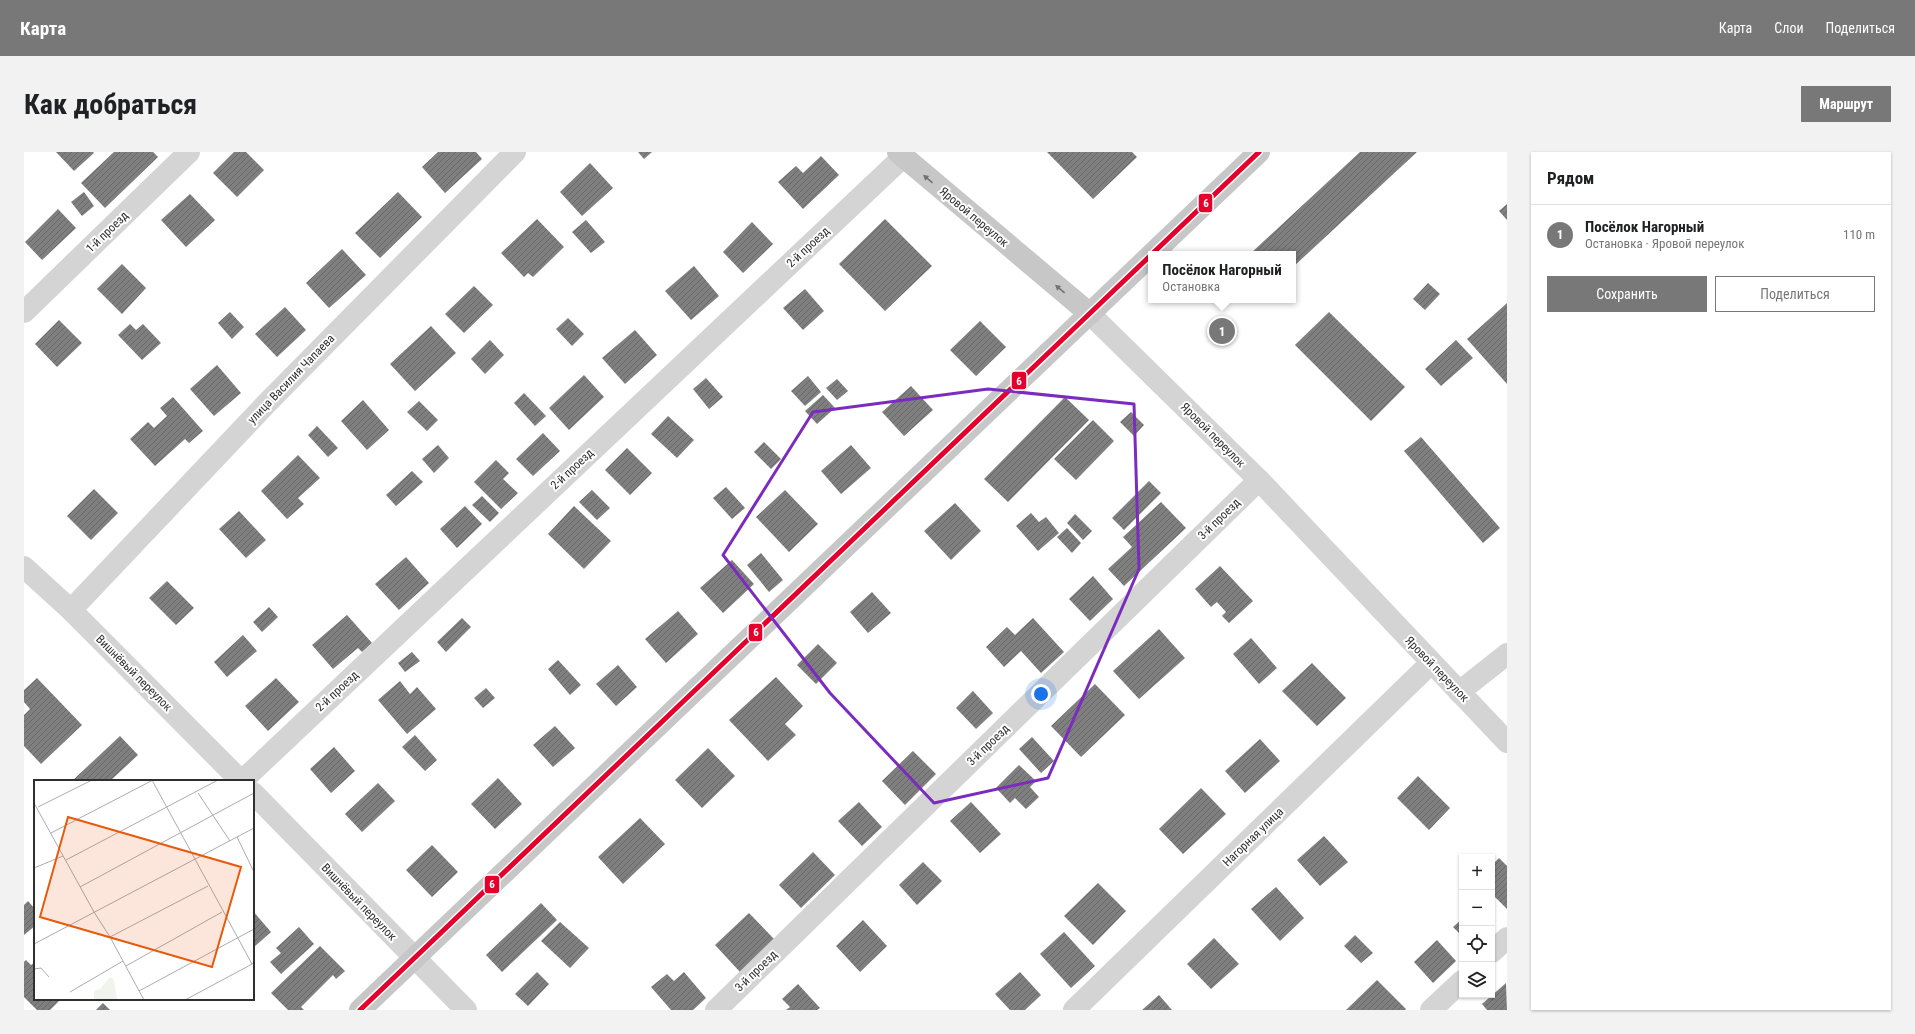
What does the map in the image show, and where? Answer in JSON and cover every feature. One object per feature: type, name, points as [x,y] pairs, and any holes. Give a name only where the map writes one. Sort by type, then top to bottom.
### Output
[{"type":"main road","points":[[1156,251],[1259,152]]},
{"type":"main road","name":"Яровой переулок","points":[[900,155],[1090,314]]},
{"type":"main road","points":[[360,1010],[1148,259]]},
{"type":"street","name":"1-й проезд","points":[[24,312],[189,152]]},
{"type":"street","name":"улица Василия Чапаева","points":[[71,610],[268,402],[515,152]]},
{"type":"street","name":"2-й проезд","points":[[243,780],[900,155]]},
{"type":"street","name":"Яровой переулок","points":[[1090,314],[1259,480],[1507,742]]},
{"type":"street","name":"3-й проезд","points":[[716,1010],[1259,480]]},
{"type":"street","name":"Вишнёвый переулок","points":[[24,567],[71,610],[241,780]]},
{"type":"street","points":[[1459,692],[1507,654]]},
{"type":"street","name":"Нагорная улица","points":[[1074,1010],[1431,663]]},
{"type":"street","name":"Вишнёвый переулок","points":[[254,794],[466,1010]]},
{"type":"street","points":[[1495,949],[1507,938]]},
{"type":"street","points":[[1431,1010],[1459,984]]},
{"type":"highlighted area","points":[[988,389],[1134,404],[1139,569],[1048,778],[934,803],[830,693],[723,555],[813,412]]},
{"type":"building","points":[[56,152],[93,152],[94,153],[74,171]]},
{"type":"building","points":[[114,152],[153,152],[158,157],[105,208],[81,183]]},
{"type":"building","points":[[234,152],[246,152],[264,170],[237,197],[213,173]]},
{"type":"building","points":[[438,152],[476,152],[482,159],[445,193],[422,167]]},
{"type":"building","points":[[638,152],[652,152],[644,159]]},
{"type":"building","points":[[1047,152],[1132,152],[1137,157],[1093,199]]},
{"type":"building","points":[[1360,152],[1417,152],[1296,264],[1296,251],[1253,251]]},
{"type":"building","points":[[821,156],[839,175],[803,209],[778,182],[796,166],[803,173]]},
{"type":"building","points":[[590,163],[613,188],[582,216],[560,192]]},
{"type":"building","points":[[84,192],[94,206],[82,216],[71,202]]},
{"type":"building","points":[[398,192],[422,217],[380,258],[355,233]]},
{"type":"building","points":[[190,194],[215,220],[186,247],[161,220]]},
{"type":"building","points":[[1507,204],[1507,220],[1499,211]]},
{"type":"building","points":[[58,209],[76,228],[42,260],[25,242]]},
{"type":"building","points":[[537,219],[564,247],[533,277],[528,273],[524,277],[501,253]]},
{"type":"building","points":[[885,219],[932,266],[885,311],[839,264]]},
{"type":"building","points":[[586,220],[605,242],[591,253],[572,232]]},
{"type":"building","points":[[752,222],[773,244],[743,273],[723,252]]},
{"type":"building","points":[[342,249],[366,275],[329,308],[306,283]]},
{"type":"building","points":[[122,264],[146,288],[122,314],[97,289]]},
{"type":"building","points":[[694,266],[719,296],[691,320],[665,291]]},
{"type":"building","points":[[1428,283],[1440,294],[1425,310],[1413,299]]},
{"type":"building","points":[[474,286],[493,305],[464,333],[445,314]]},
{"type":"building","points":[[805,289],[824,311],[803,330],[783,308]]},
{"type":"building","points":[[1507,303],[1507,384],[1467,339]]},
{"type":"building","points":[[285,307],[306,330],[277,357],[255,334]]},
{"type":"building","points":[[230,312],[244,327],[232,339],[218,323]]},
{"type":"building","points":[[1329,312],[1405,387],[1371,421],[1295,345]]},
{"type":"building","points":[[568,318],[584,334],[572,346],[556,329]]},
{"type":"building","points":[[59,320],[82,343],[57,367],[35,344]]},
{"type":"building","points":[[980,321],[1006,347],[976,376],[950,350]]},
{"type":"building","points":[[130,324],[136,330],[143,324],[161,343],[142,360],[118,335]]},
{"type":"building","points":[[431,326],[456,353],[415,391],[390,364]]},
{"type":"building","points":[[635,330],[657,355],[625,384],[602,358]]},
{"type":"building","points":[[490,340],[504,355],[485,374],[471,359]]},
{"type":"building","points":[[1456,340],[1473,358],[1441,386],[1425,369]]},
{"type":"building","points":[[217,365],[241,393],[214,416],[190,389]]},
{"type":"building","points":[[584,375],[604,397],[569,430],[549,408]]},
{"type":"building","points":[[808,376],[821,392],[805,406],[791,391]]},
{"type":"building","points":[[706,378],[723,397],[709,409],[693,389]]},
{"type":"building","points":[[837,379],[848,391],[837,400],[826,388]]},
{"type":"building","points":[[911,386],[933,410],[904,436],[882,412]]},
{"type":"building","points":[[524,393],[546,416],[535,426],[514,403]]},
{"type":"building","points":[[823,395],[835,408],[817,424],[805,411]]},
{"type":"building","points":[[173,397],[203,431],[189,443],[185,439],[155,466],[130,439],[148,422],[154,428],[167,416],[160,408]]},
{"type":"building","points":[[1065,397],[1089,420],[1008,502],[984,479]]},
{"type":"building","points":[[363,400],[389,430],[367,450],[341,421]]},
{"type":"building","points":[[419,401],[438,420],[427,431],[407,412]]},
{"type":"building","points":[[1131,412],[1144,425],[1134,436],[1120,422]]},
{"type":"building","points":[[668,416],[694,440],[677,458],[651,434]]},
{"type":"building","points":[[1093,420],[1114,441],[1076,480],[1054,459]]},
{"type":"building","points":[[317,426],[338,448],[328,457],[308,435]]},
{"type":"building","points":[[543,433],[560,451],[533,476],[516,459]]},
{"type":"building","points":[[1421,437],[1500,528],[1483,543],[1404,451]]},
{"type":"building","points":[[764,442],[781,459],[771,469],[754,452]]},
{"type":"building","points":[[438,445],[449,458],[434,473],[422,459]]},
{"type":"building","points":[[851,445],[871,468],[841,494],[821,471]]},
{"type":"building","points":[[627,448],[652,473],[630,495],[605,470]]},
{"type":"building","points":[[298,455],[320,478],[298,498],[304,504],[287,519],[261,491]]},
{"type":"building","points":[[496,460],[509,473],[503,479],[518,493],[501,509],[474,482]]},
{"type":"building","points":[[412,471],[423,482],[396,506],[386,495]]},
{"type":"building","points":[[1149,481],[1161,493],[1124,530],[1112,518]]},
{"type":"building","points":[[726,487],[745,508],[732,519],[713,498]]},
{"type":"building","points":[[94,489],[118,513],[91,540],[67,516]]},
{"type":"building","points":[[592,490],[610,508],[597,520],[579,502]]},
{"type":"building","points":[[785,490],[818,524],[789,552],[756,517]]},
{"type":"building","points":[[482,496],[499,513],[490,522],[472,505]]},
{"type":"building","points":[[1161,502],[1186,528],[1124,586],[1108,569],[1132,547],[1123,537]]},
{"type":"building","points":[[955,503],[981,531],[951,560],[924,531]]},
{"type":"building","points":[[465,506],[482,524],[457,548],[440,529]]},
{"type":"building","points":[[574,506],[611,541],[584,569],[548,534]]},
{"type":"building","points":[[239,511],[266,540],[246,558],[219,529]]},
{"type":"building","points":[[1031,513],[1039,522],[1046,517],[1059,533],[1038,551],[1016,526]]},
{"type":"building","points":[[1075,514],[1092,531],[1083,540],[1067,523]]},
{"type":"building","points":[[1067,528],[1081,543],[1072,553],[1057,537]]},
{"type":"building","points":[[761,553],[783,580],[769,592],[747,565]]},
{"type":"building","points":[[406,557],[429,583],[399,610],[375,584]]},
{"type":"building","points":[[732,560],[754,584],[723,613],[700,588]]},
{"type":"building","points":[[1220,566],[1253,601],[1229,623],[1222,616],[1226,612],[1217,602],[1211,607],[1195,589]]},
{"type":"building","points":[[1093,576],[1113,599],[1090,621],[1069,599]]},
{"type":"building","points":[[167,581],[194,608],[176,625],[149,598]]},
{"type":"building","points":[[872,592],[891,613],[868,633],[850,612]]},
{"type":"building","points":[[269,607],[278,617],[262,632],[253,622]]},
{"type":"building","points":[[678,611],[698,634],[666,663],[645,639]]},
{"type":"building","points":[[347,615],[372,643],[362,652],[358,648],[333,669],[312,645]]},
{"type":"building","points":[[462,618],[471,627],[446,652],[437,642]]},
{"type":"building","points":[[1033,618],[1064,652],[1041,673],[1021,651],[1004,667],[986,647],[1007,627],[1015,635]]},
{"type":"building","points":[[1159,629],[1185,658],[1139,699],[1113,671]]},
{"type":"building","points":[[243,635],[257,651],[227,677],[214,662]]},
{"type":"building","points":[[1251,638],[1277,668],[1259,684],[1233,654]]},
{"type":"building","points":[[818,644],[837,663],[816,684],[797,665]]},
{"type":"building","points":[[412,652],[420,661],[405,672],[398,663]]},
{"type":"building","points":[[558,660],[581,685],[570,695],[548,669]]},
{"type":"building","points":[[1312,663],[1346,698],[1317,726],[1282,691]]},
{"type":"building","points":[[618,665],[637,687],[616,706],[596,684]]},
{"type":"building","points":[[776,677],[803,706],[785,724],[796,735],[768,761],[729,720]]},
{"type":"building","points":[[37,678],[82,725],[41,764],[24,746],[24,715],[30,709],[24,702],[24,690]]},
{"type":"building","points":[[276,678],[299,702],[268,731],[245,706]]},
{"type":"building","points":[[400,681],[410,694],[417,687],[436,709],[407,734],[378,700]]},
{"type":"building","points":[[1095,684],[1125,715],[1081,757],[1051,726]]},
{"type":"building","points":[[486,688],[495,698],[483,708],[474,698]]},
{"type":"building","points":[[973,691],[993,713],[976,729],[956,708]]},
{"type":"building","points":[[555,726],[575,748],[553,767],[533,745]]},
{"type":"building","points":[[415,735],[437,760],[425,771],[402,747]]},
{"type":"building","points":[[120,736],[138,755],[111,780],[73,780]]},
{"type":"building","points":[[1032,737],[1054,761],[1041,773],[1019,749]]},
{"type":"building","points":[[1260,739],[1280,761],[1245,793],[1225,771]]},
{"type":"building","points":[[334,747],[355,771],[331,793],[310,769]]},
{"type":"building","points":[[708,748],[735,776],[702,808],[675,780]]},
{"type":"building","points":[[913,751],[936,774],[905,805],[882,781]]},
{"type":"building","points":[[1019,765],[1036,781],[1030,787],[1039,797],[1026,809],[1015,798],[1010,803],[996,788]]},
{"type":"building","points":[[1418,776],[1450,808],[1429,830],[1397,798]]},
{"type":"building","points":[[498,778],[522,804],[495,829],[471,804]]},
{"type":"building","points":[[378,783],[395,801],[362,832],[345,814]]},
{"type":"building","points":[[1201,788],[1226,814],[1183,854],[1159,829]]},
{"type":"building","points":[[859,802],[882,827],[862,846],[838,821]]},
{"type":"building","points":[[971,802],[1001,834],[980,853],[950,821]]},
{"type":"building","points":[[640,818],[665,844],[623,884],[598,857]]},
{"type":"building","points":[[1324,836],[1348,862],[1320,886],[1297,860]]},
{"type":"building","points":[[432,845],[458,872],[432,897],[406,870]]},
{"type":"building","points":[[813,852],[835,875],[801,908],[779,885]]},
{"type":"building","points":[[1499,858],[1507,866],[1507,909],[1495,897],[1495,862]]},
{"type":"building","points":[[923,862],[942,881],[917,905],[899,885]]},
{"type":"building","points":[[1098,883],[1126,911],[1093,945],[1064,916]]},
{"type":"building","points":[[1276,887],[1304,918],[1280,941],[1251,909]]},
{"type":"building","points":[[28,901],[34,908],[34,927],[24,935],[24,905]]},
{"type":"building","points":[[541,903],[557,920],[502,972],[486,955]]},
{"type":"building","points":[[254,912],[271,932],[254,947]]},
{"type":"building","points":[[749,913],[775,940],[740,972],[715,945]]},
{"type":"building","points":[[863,920],[887,946],[860,972],[836,946]]},
{"type":"building","points":[[560,922],[589,948],[570,968],[541,941]]},
{"type":"building","points":[[1459,922],[1459,933],[1453,927]]},
{"type":"building","points":[[299,927],[314,944],[281,974],[270,962],[281,953],[276,948]]},
{"type":"building","points":[[1064,932],[1095,966],[1071,988],[1040,954]]},
{"type":"building","points":[[1355,935],[1373,953],[1361,963],[1344,946]]},
{"type":"building","points":[[1214,938],[1239,964],[1211,989],[1187,964]]},
{"type":"building","points":[[1437,940],[1456,961],[1433,983],[1414,962]]},
{"type":"building","points":[[320,946],[345,971],[336,979],[333,975],[301,1007],[304,1010],[288,1010],[271,993]]},
{"type":"building","points":[[26,960],[31,965],[34,963],[34,1000],[60,1000],[50,1010],[37,1010],[24,997],[24,962]]},
{"type":"building","points":[[537,972],[549,984],[528,1006],[515,994]]},
{"type":"building","points":[[684,972],[706,998],[693,1010],[671,1010],[651,987],[667,974],[674,981]]},
{"type":"building","points":[[1020,972],[1041,995],[1025,1010],[1010,1010],[995,994]]},
{"type":"building","points":[[1377,980],[1406,1009],[1405,1010],[1346,1010]]},
{"type":"building","points":[[1506,983],[1507,1010],[1487,1010],[1482,1004],[1489,998],[1495,998],[1495,993]]},
{"type":"building","points":[[798,984],[820,1008],[817,1010],[786,1010],[790,1007],[782,999]]},
{"type":"building","points":[[1159,995],[1172,1010],[1142,1010]]},
{"type":"building","points":[[103,1003],[110,1010],[96,1010]]},
{"type":"transit line","name":"6","points":[[1155,251],[1259,152]]},
{"type":"transit line","name":"6","points":[[360,1010],[1148,258]]},
{"type":"place","name":"Посёлок Нагорный","points":[[1222,331]]}]
